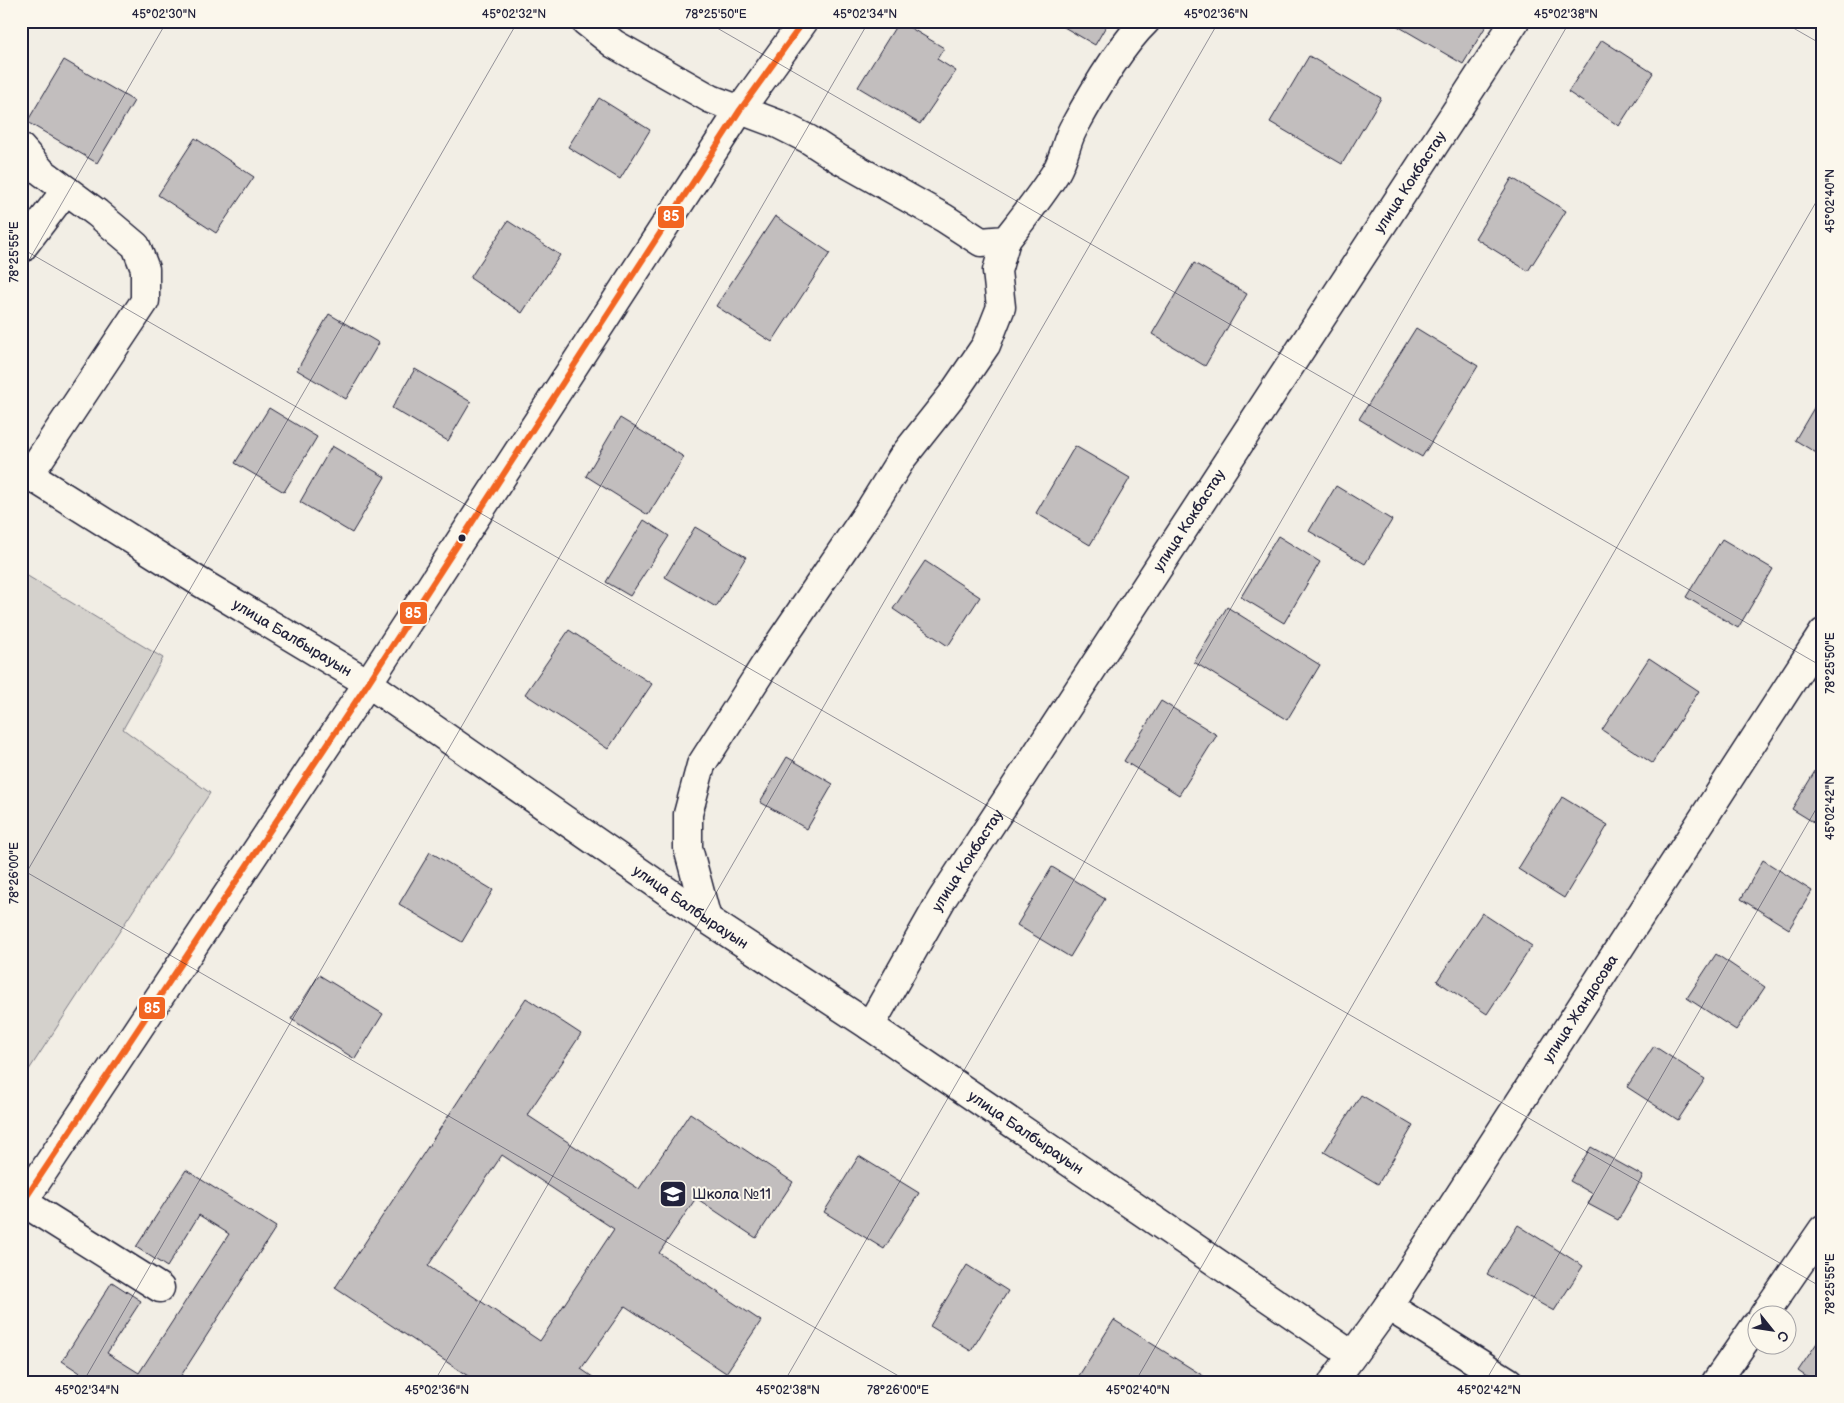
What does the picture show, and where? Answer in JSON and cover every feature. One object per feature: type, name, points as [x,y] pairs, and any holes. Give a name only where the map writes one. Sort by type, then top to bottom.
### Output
[{"type":"street","points":[[585,21],[614,44],[711,99],[778,124],[808,139],[839,159],[944,218],[981,242],[1006,240]]},
{"type":"street","points":[[160,1288],[22,1204],[368,684],[740,110],[804,21]]},
{"type":"street","points":[[707,919],[688,848],[688,814],[701,765],[902,458],[952,395],[986,344],[1001,307],[997,271],[1006,240],[1057,170],[1072,130],[1133,34],[1146,21]]},
{"type":"street","name":"улица Кокбастау","points":[[870,1026],[947,891],[1516,21]]},
{"type":"street","points":[[21,148],[42,172],[97,213],[136,246],[145,269],[145,301],[25,472]]},
{"type":"street","points":[[21,249],[66,190]]},
{"type":"street","name":"улица Балбырауын","points":[[25,472],[198,581],[368,684],[707,919],[870,1026],[1352,1355]]},
{"type":"street","name":"улица Жандосова","points":[[1333,1382],[1388,1306],[1823,633]]},
{"type":"street","points":[[1770,1306],[1823,1229]]},
{"type":"street","points":[[1388,1306],[1509,1382]]},
{"type":"street","points":[[1716,1382],[1746,1339]]},
{"type":"shaded area","points":[[21,572],[163,658],[123,729],[210,793],[21,1082]]},
{"type":"building","points":[[899,21],[944,48],[937,59],[956,71],[920,124],[858,87]]},
{"type":"building","points":[[1058,21],[1109,21],[1095,45],[1057,23]]},
{"type":"building","points":[[1389,21],[1489,21],[1463,64]]},
{"type":"building","points":[[1602,40],[1653,73],[1619,126],[1568,92]]},
{"type":"building","points":[[1309,56],[1381,98],[1342,164],[1270,122]]},
{"type":"building","points":[[64,60],[134,101],[97,163],[27,122]]},
{"type":"building","points":[[599,98],[650,130],[620,179],[568,147]]},
{"type":"building","points":[[195,138],[254,177],[216,233],[158,195]]},
{"type":"building","points":[[1512,178],[1566,211],[1528,271],[1475,238]]},
{"type":"building","points":[[775,216],[830,253],[772,342],[716,306]]},
{"type":"building","points":[[508,221],[560,255],[522,313],[470,278]]},
{"type":"building","points":[[1194,263],[1247,294],[1205,366],[1152,334]]},
{"type":"building","points":[[329,314],[379,343],[346,399],[297,370]]},
{"type":"building","points":[[1416,328],[1478,366],[1422,457],[1359,419]]},
{"type":"building","points":[[415,369],[471,402],[448,441],[392,408]]},
{"type":"building","points":[[1818,401],[1823,404],[1823,457],[1795,440]]},
{"type":"building","points":[[269,408],[317,437],[284,492],[235,463]]},
{"type":"building","points":[[620,418],[684,457],[648,515],[586,476]]},
{"type":"building","points":[[332,446],[385,477],[352,533],[300,502]]},
{"type":"building","points":[[1075,446],[1130,478],[1090,545],[1036,513]]},
{"type":"building","points":[[1336,486],[1392,520],[1365,564],[1309,531]]},
{"type":"building","points":[[644,520],[669,536],[630,596],[606,582]]},
{"type":"building","points":[[695,527],[746,557],[716,607],[665,577]]},
{"type":"building","points":[[1278,536],[1320,562],[1284,623],[1241,597]]},
{"type":"building","points":[[1722,539],[1773,569],[1738,628],[1686,597]]},
{"type":"building","points":[[925,561],[980,597],[948,646],[893,609]]},
{"type":"building","points":[[1227,607],[1320,665],[1287,720],[1194,662]]},
{"type":"building","points":[[569,630],[652,684],[608,749],[525,694]]},
{"type":"building","points":[[1649,658],[1699,691],[1652,763],[1602,730]]},
{"type":"building","points":[[1161,701],[1217,735],[1179,795],[1124,761]]},
{"type":"building","points":[[787,757],[833,784],[807,829],[760,802]]},
{"type":"building","points":[[1820,763],[1823,765],[1823,828],[1792,809]]},
{"type":"building","points":[[1562,797],[1608,825],[1564,898],[1518,869]]},
{"type":"building","points":[[430,852],[493,890],[462,942],[399,904]]},
{"type":"building","points":[[1763,860],[1812,891],[1789,929],[1741,899]]},
{"type":"building","points":[[1052,867],[1105,899],[1070,957],[1017,925]]},
{"type":"building","points":[[1482,913],[1532,946],[1487,1014],[1437,981]]},
{"type":"building","points":[[1716,954],[1765,987],[1736,1030],[1687,998]]},
{"type":"building","points":[[319,975],[383,1014],[355,1059],[291,1019]]},
{"type":"building","name":"Школа №11","points":[[526,998],[581,1034],[527,1115],[639,1189],[690,1113],[793,1182],[756,1238],[696,1198],[659,1253],[761,1321],[726,1373],[625,1306],[581,1369],[600,1382],[477,1382],[335,1288]],"holes":[[[502,1155],[614,1229],[540,1341],[428,1266]]]},
{"type":"building","points":[[1654,1046],[1705,1079],[1678,1120],[1627,1087]]},
{"type":"building","points":[[1361,1095],[1413,1126],[1378,1184],[1324,1152]]},
{"type":"building","points":[[1591,1147],[1643,1176],[1618,1220],[1588,1204],[1593,1194],[1570,1181]]},
{"type":"building","points":[[859,1156],[919,1193],[884,1249],[824,1212]]},
{"type":"building","points":[[186,1170],[276,1227],[177,1382],[94,1382],[62,1361],[112,1282],[141,1301],[107,1353],[139,1373],[229,1234],[199,1215],[167,1267],[136,1247]]},
{"type":"building","points":[[1518,1225],[1583,1266],[1554,1311],[1487,1274]]},
{"type":"building","points":[[967,1265],[1008,1291],[971,1351],[930,1326]]},
{"type":"building","points":[[1114,1320],[1213,1382],[1075,1382]]},
{"type":"building","points":[[1823,1334],[1823,1382],[1814,1382],[1798,1371]]},
{"type":"transit line","name":"85","points":[[21,1205],[368,683],[740,110],[804,21]]},
{"type":"place","name":"Школа №11","points":[[673,1194]]}]
